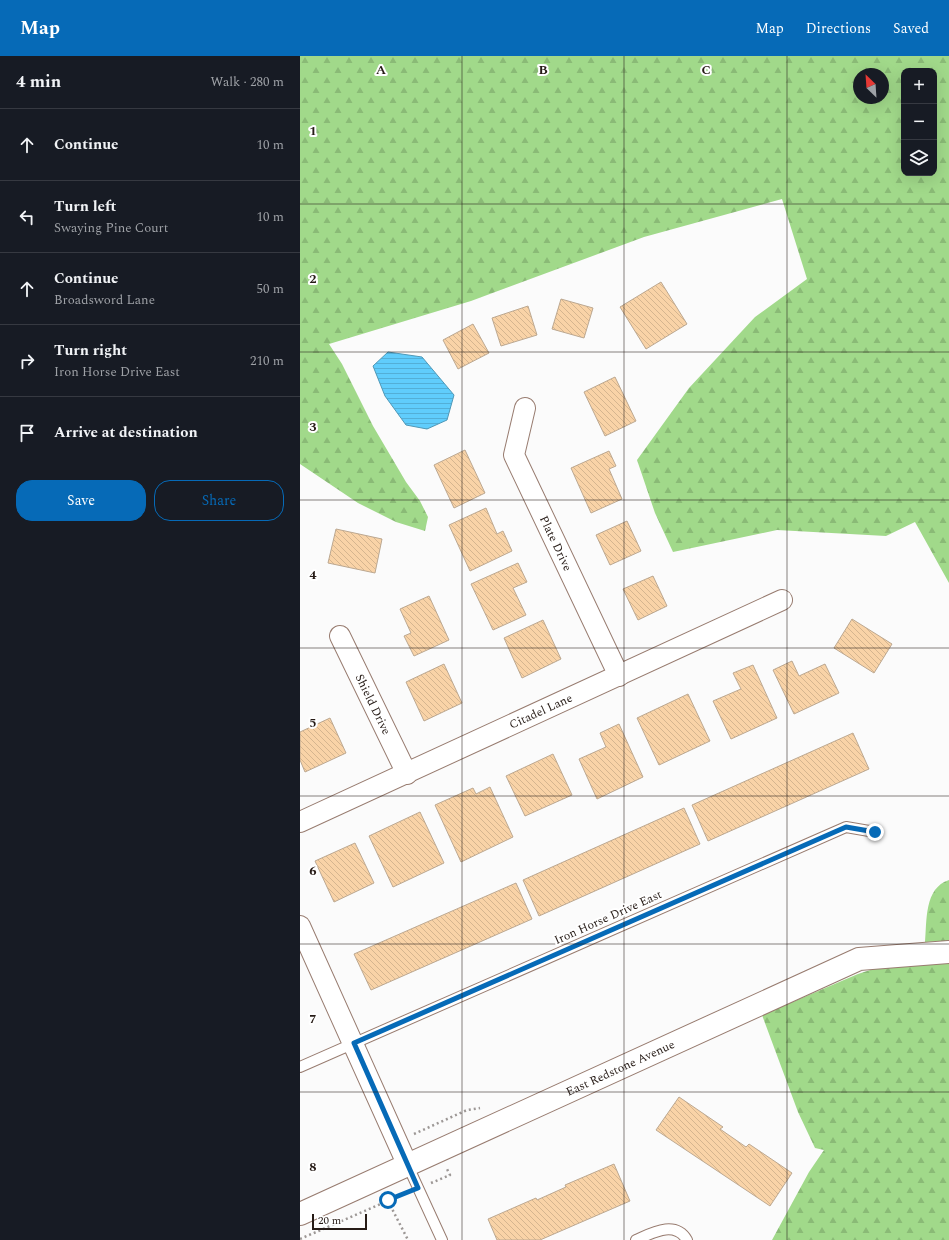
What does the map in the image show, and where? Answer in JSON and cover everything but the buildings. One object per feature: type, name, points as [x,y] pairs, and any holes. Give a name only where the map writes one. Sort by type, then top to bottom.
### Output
[{"type":"street","name":"Plate Drive","points":[[525,408],[514,455],[619,676]]},
{"type":"street","name":"Citadel Lane","points":[[300,822],[782,600]]},
{"type":"street","name":"Shield Drive","points":[[340,636],[407,774]]},
{"type":"street","points":[[300,926],[354,1043],[408,1166]]},
{"type":"street","name":"East Redstone Avenue","points":[[300,1214],[859,959],[949,952]]},
{"type":"lane","name":"Iron Horse Drive East","points":[[300,1067],[846,827],[875,832]]},
{"type":"lane","points":[[408,1166],[442,1240]]},
{"type":"lane","points":[[636,1240],[663,1229],[675,1229],[687,1240]]},
{"type":"path","points":[[300,1239],[388,1200],[450,1175],[440,1151]]},
{"type":"path","points":[[388,1200],[408,1240]]},
{"type":"green space","points":[[300,56],[949,56],[949,583],[915,522],[886,536],[777,530],[673,552],[655,513],[637,460],[689,388],[755,317],[807,279],[782,199],[644,237],[471,301],[329,344],[342,364],[373,426],[406,482],[420,501],[428,517],[425,531],[396,522],[358,503],[300,464]]},
{"type":"green space","points":[[949,880],[949,941],[925,942],[928,906],[931,898],[935,890],[941,884]]},
{"type":"green space","points":[[949,962],[949,1240],[772,1240],[809,1172],[824,1150],[815,1148],[798,1112],[762,1015],[858,974],[879,967]]},
{"type":"water","points":[[388,352],[422,357],[454,395],[447,420],[427,429],[406,425],[385,396],[373,366]]},
{"type":"route","points":[[388,1200],[418,1188],[354,1043],[846,827],[875,832]]}]
